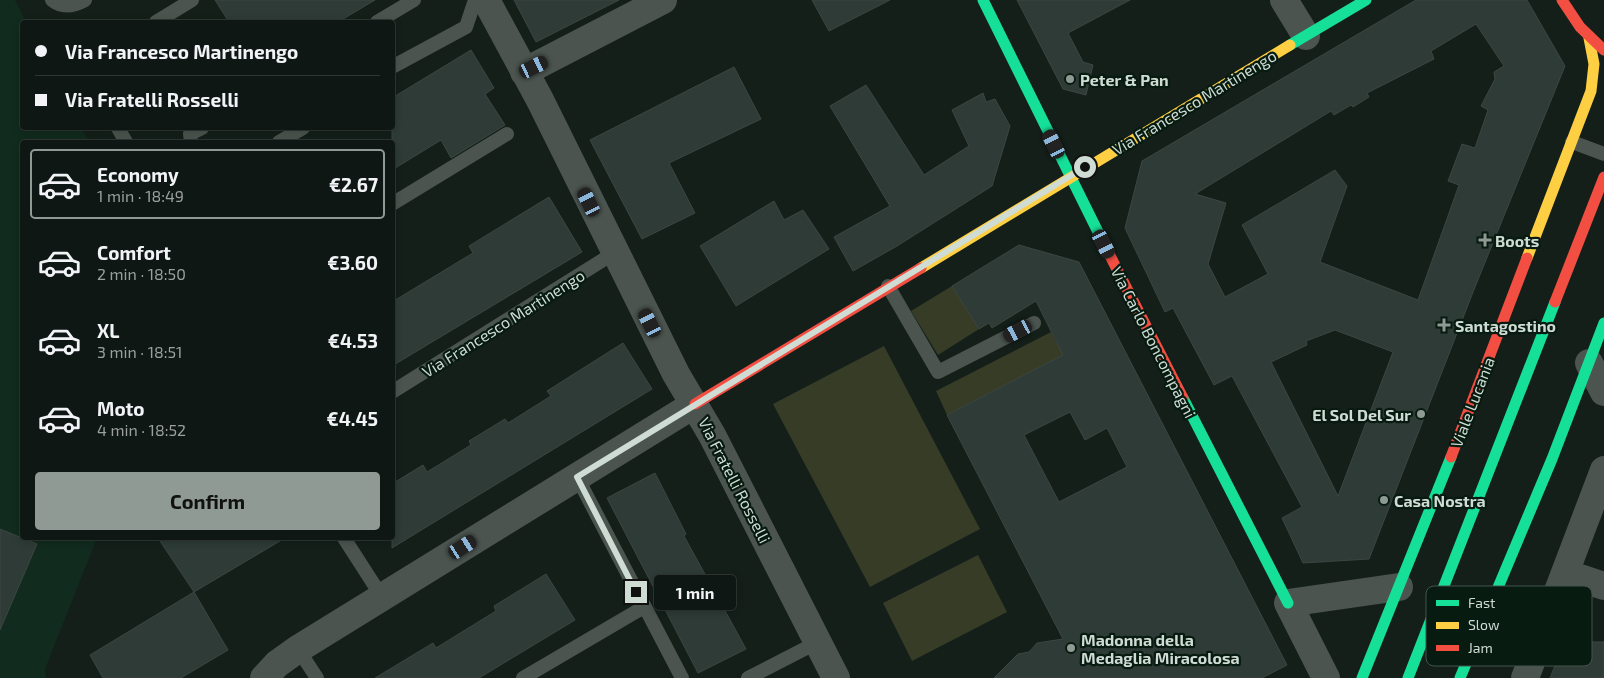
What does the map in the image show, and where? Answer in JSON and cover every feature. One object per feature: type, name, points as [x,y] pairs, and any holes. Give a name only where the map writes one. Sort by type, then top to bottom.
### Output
[{"type":"main road","name":"Via Carlo Boncompagni","points":[[982,0],[1070,177],[1288,603]]},
{"type":"main road","name":"Via Francesco Martinengo","points":[[695,404],[888,286],[1366,0]]},
{"type":"main road","points":[[1562,0],[1589,38],[1604,50]]},
{"type":"main road","name":"Viale Lucania","points":[[1362,678],[1572,142],[1596,72],[1595,55],[1589,38]]},
{"type":"main road","points":[[1443,586],[1604,177]]},
{"type":"main road","points":[[1498,586],[1552,458],[1604,323]]},
{"type":"main road","points":[[1408,678],[1426,631]]},
{"type":"main road","points":[[1460,678],[1465,666]]},
{"type":"street","name":"Via Fratelli Rosselli","points":[[486,0],[676,374],[695,404],[836,678]]},
{"type":"street","points":[[524,72],[663,0]]},
{"type":"street","points":[[1284,0],[1306,36]]},
{"type":"street","points":[[1589,363],[1604,392]]},
{"type":"street","name":"Via Francesco Martinengo","points":[[264,677],[277,664],[298,649],[695,404]]},
{"type":"street","points":[[1561,584],[1604,470]]},
{"type":"street","points":[[1561,584],[1580,578],[1604,586]]},
{"type":"street","points":[[1288,603],[1399,587]]},
{"type":"street","name":"Via Carlo Boncompagni","points":[[1288,603],[1326,678]]},
{"type":"street","points":[[1525,678],[1530,666]]},
{"type":"lane","points":[[52,0],[64,6],[77,5],[85,0]]},
{"type":"lane","points":[[159,20],[192,0]]},
{"type":"lane","points":[[380,20],[414,0]]},
{"type":"lane","points":[[395,65],[466,27],[475,0]]},
{"type":"lane","points":[[282,140],[300,130]]},
{"type":"lane","points":[[395,202],[506,134]]},
{"type":"lane","points":[[182,140],[195,135]]},
{"type":"lane","points":[[1572,142],[1604,154]]},
{"type":"lane","name":"Via Francesco Martinengo","points":[[395,390],[614,253]]},
{"type":"lane","points":[[888,286],[938,372],[1034,323]]},
{"type":"lane","points":[[577,477],[682,678]]},
{"type":"lane","points":[[345,540],[382,598]]},
{"type":"lane","points":[[523,678],[542,673],[644,607]]},
{"type":"lane","points":[[748,678],[818,642]]},
{"type":"lane","points":[[298,649],[317,678]]},
{"type":"shaded area","points":[[0,0],[15,0],[25,20],[20,20],[20,130],[82,130],[88,140],[20,140],[20,540],[96,540],[45,669],[46,678],[0,678]]},
{"type":"shaded area","points":[[952,286],[979,329],[938,355],[911,311]]},
{"type":"shaded area","points":[[1051,332],[1057,344],[1068,353],[947,415],[936,391]]},
{"type":"shaded area","points":[[884,346],[980,529],[870,587],[773,404]]},
{"type":"shaded area","points":[[978,555],[1007,612],[912,661],[883,603]]},
{"type":"building","points":[[215,0],[375,0],[341,20],[228,20]]},
{"type":"building","points":[[514,0],[619,0],[536,42]]},
{"type":"building","points":[[812,0],[890,0],[829,31]]},
{"type":"building","points":[[1017,0],[1130,0],[1068,33],[1083,62],[1093,65],[1086,95],[1063,89]]},
{"type":"building","points":[[1416,0],[1527,0],[1565,66],[1475,287],[1369,559],[1303,563],[1282,518],[1302,507],[1232,376],[1214,385],[1173,308],[1165,312],[1125,228],[1142,161]],"holes":[[[1476,24],[1504,66],[1494,72],[1495,79],[1481,106],[1488,110],[1475,148],[1462,144],[1448,181],[1459,185],[1418,300],[1320,262],[1347,186],[1335,170],[1242,225],[1268,274],[1225,297],[1208,264],[1226,203],[1195,194],[1331,111],[1334,115],[1351,105],[1353,107],[1369,97],[1367,93],[1434,59],[1431,51]],[[1335,330],[1393,352],[1338,496],[1271,362],[1307,345],[1306,341]]]},
{"type":"building","points":[[471,50],[494,88],[485,94],[505,125],[451,158],[441,140],[395,168],[395,140],[392,140],[392,130],[395,130],[395,96]]},
{"type":"building","points":[[734,67],[761,119],[669,163],[695,213],[642,239],[590,140]]},
{"type":"building","points":[[866,85],[924,175],[969,146],[952,110],[983,93],[986,102],[995,99],[1010,126],[992,186],[897,246],[853,271],[834,237],[890,206],[830,106]]},
{"type":"building","points":[[549,197],[582,252],[395,364],[395,300],[473,253],[469,246]]},
{"type":"building","points":[[774,201],[784,220],[803,210],[829,249],[736,306],[700,246]]},
{"type":"building","points":[[1019,245],[1079,262],[1287,665],[1262,678],[994,678],[1018,654],[1029,652],[1037,643],[1063,639],[947,415],[1063,355],[1036,301],[992,328],[989,323],[979,329],[952,286]],"holes":[[[1070,412],[1085,440],[1107,428],[1127,467],[1059,502],[1024,435]]]},
{"type":"building","points":[[623,343],[652,389],[392,548],[392,540],[395,540],[395,482],[423,465],[427,472],[471,445],[469,441],[505,419],[508,423],[551,396],[547,391]]},
{"type":"building","points":[[655,473],[686,534],[684,536],[746,649],[698,673],[607,498]]},
{"type":"building","points":[[0,529],[20,537],[20,540],[27,540],[37,544],[0,630]]},
{"type":"building","points":[[159,540],[282,540],[194,592]]},
{"type":"building","points":[[546,574],[575,620],[479,678],[375,678],[433,643],[436,648],[496,611],[494,606]]},
{"type":"building","points":[[194,592],[228,650],[181,678],[103,678],[90,655]]},
{"type":"building","points":[[1592,642],[1604,642],[1604,678],[1550,678],[1555,666],[1592,666]]},
{"type":"traffic: fast","points":[[983,0],[1103,242]]},
{"type":"traffic: fast","points":[[1290,45],[1366,0]]},
{"type":"traffic: fast","points":[[1444,586],[1555,302]]},
{"type":"traffic: fast","points":[[1499,586],[1552,459],[1604,323]]},
{"type":"traffic: fast","points":[[1183,398],[1288,603]]},
{"type":"traffic: fast","points":[[1362,678],[1451,457]]},
{"type":"traffic: fast","points":[[1408,678],[1426,632]]},
{"type":"traffic: fast","points":[[1460,678],[1465,666]]},
{"type":"traffic: slow","points":[[1527,258],[1591,91],[1594,64],[1589,38]]},
{"type":"traffic: slow","points":[[921,268],[1290,45]]},
{"type":"traffic: jam","points":[[1562,0],[1580,27],[1604,50]]},
{"type":"traffic: jam","points":[[1555,302],[1604,177]]},
{"type":"traffic: jam","points":[[1103,242],[1183,398]]},
{"type":"traffic: jam","points":[[1451,457],[1527,258]]},
{"type":"traffic: jam","points":[[695,404],[921,268]]},
{"type":"place","name":"Peter & Pan","points":[[1070,79]]},
{"type":"place","name":"Boots","points":[[1485,240]]},
{"type":"place","name":"Santagostino","points":[[1444,325]]},
{"type":"place","name":"El Sol Del Sur","points":[[1421,414]]},
{"type":"place","name":"Casa Nostra","points":[[1384,500]]},
{"type":"place","name":"Madonna della Medaglia Miracolosa","points":[[1071,648]]},
{"type":"route","points":[[636,592],[577,477],[1085,167]]}]
